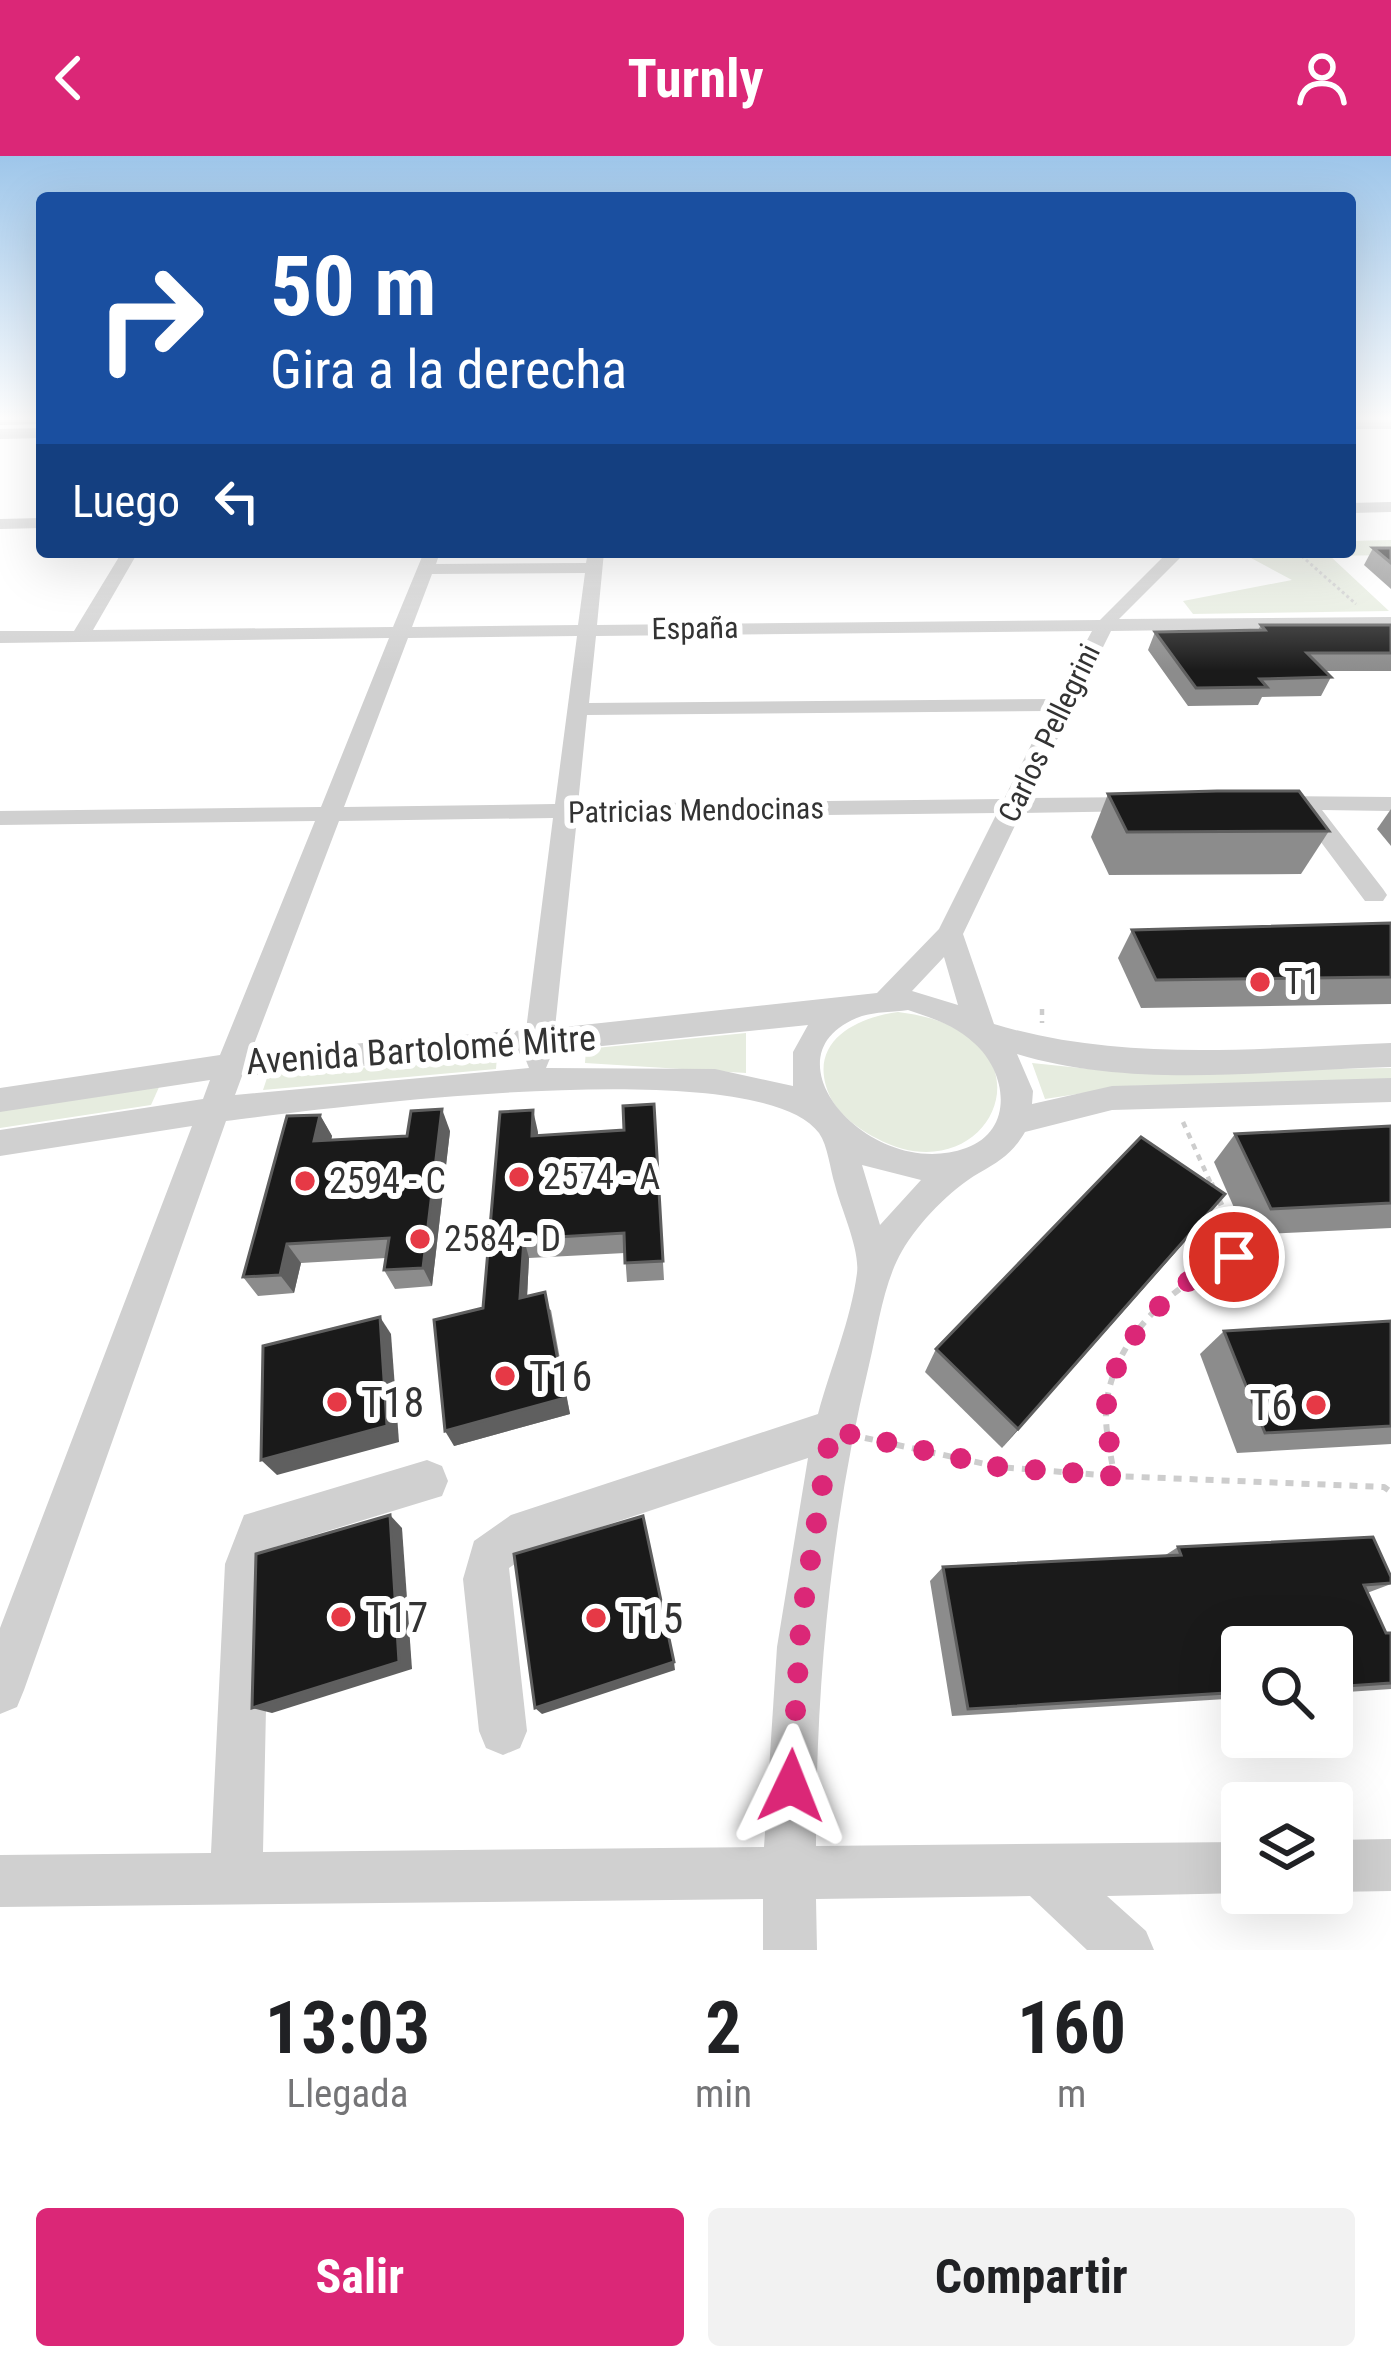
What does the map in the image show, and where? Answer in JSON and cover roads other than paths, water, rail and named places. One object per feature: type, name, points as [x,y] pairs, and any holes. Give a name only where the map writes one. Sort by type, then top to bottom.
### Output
[{"type":"street","points":[[1356,508],[1391,508]]},
{"type":"street","points":[[0,524],[36,523]]},
{"type":"street","points":[[81,635],[126,558]]},
{"type":"street","name":"Carlos Pellegrini","points":[[888,999],[950,934],[1060,706],[1106,623],[1172,558]]},
{"type":"street","points":[[0,1690],[214,1109],[429,560],[596,560],[535,1078]]},
{"type":"street","name":"España","points":[[0,637],[1384,622]]},
{"type":"street","points":[[578,710],[1060,706]]},
{"type":"street","points":[[1237,803],[1391,804]]},
{"type":"street","points":[[1304,803],[1375,895]]},
{"type":"street","name":"Patricias Mendocinas","points":[[0,818],[1170,804]]},
{"type":"street","points":[[790,1950],[801,1620],[831,1430],[875,1268],[913,1208],[969,1161],[997,1145],[1015,1121],[1019,1098],[1016,1075],[983,1030],[950,934]]},
{"type":"street","points":[[875,1268],[828,1126],[808,1097],[803,1061],[811,1040],[844,1010],[888,999],[928,1003],[983,1030],[1043,1051],[1108,1058],[1391,1055]]},
{"type":"street","name":"Avenida Bartolomé Mitre","points":[[0,1100],[231,1065],[539,1041],[844,1010]]},
{"type":"street","name":"Avenida Bartolomé Mitre","points":[[0,1143],[214,1109],[535,1078],[650,1079],[758,1088],[784,1095],[828,1126]]},
{"type":"street","points":[[1015,1121],[1089,1100],[1391,1090]]},
{"type":"street","points":[[828,1126],[901,1166],[936,1168],[969,1161]]},
{"type":"street","points":[[503,1731],[485,1579],[489,1556],[526,1531],[831,1430]]},
{"type":"street","points":[[236,1876],[247,1564],[260,1530],[427,1481]]},
{"type":"street","points":[[1353,1866],[1391,1865]]},
{"type":"street","points":[[0,1881],[1221,1868]]},
{"type":"street","points":[[1042,1872],[1127,1950]]},
{"type":"place","name":"T1","points":[[1260,982]]},
{"type":"place","name":"2574 - A","points":[[519,1177]]},
{"type":"place","name":"2594 - C","points":[[305,1181]]},
{"type":"place","name":"2584 - D","points":[[420,1239]]},
{"type":"place","name":"T16","points":[[505,1376]]},
{"type":"place","name":"T18","points":[[337,1402]]},
{"type":"place","name":"T6","points":[[1316,1405]]},
{"type":"place","name":"T17","points":[[341,1617]]},
{"type":"place","name":"T15","points":[[596,1618]]}]
